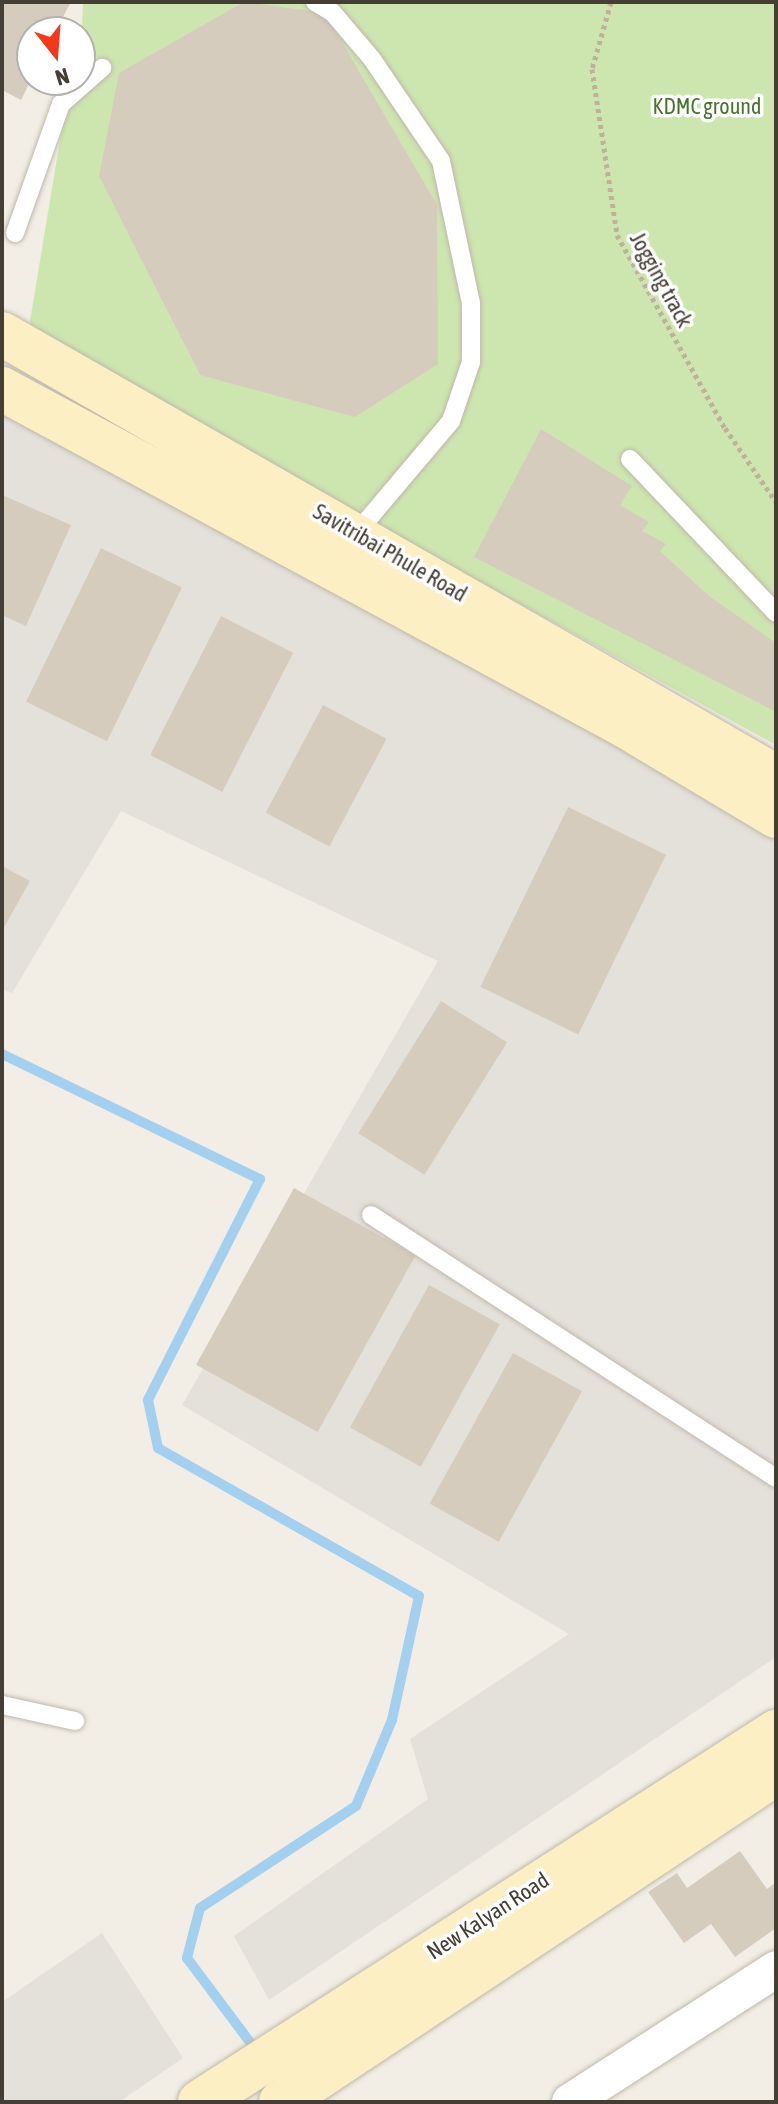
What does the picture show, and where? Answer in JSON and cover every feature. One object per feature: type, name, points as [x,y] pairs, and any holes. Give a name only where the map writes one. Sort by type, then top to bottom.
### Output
[{"type":"street","name":"Savitribai Phule Road","points":[[2,334],[356,533],[776,777]]},
{"type":"street","name":"Savitribai Phule Road","points":[[2,389],[624,725],[776,816]]},
{"type":"street","name":"New Kalyan Road","points":[[281,2102],[776,1732]]},
{"type":"street","name":"New Kalyan Road","points":[[200,2102],[608,1859],[776,1773]]},
{"type":"street","points":[[570,2102],[776,1969]]},
{"type":"lane","points":[[315,2],[333,13],[372,59],[441,161],[471,303],[471,362],[451,421],[329,567]]},
{"type":"lane","points":[[15,233],[61,104],[102,68]]},
{"type":"lane","points":[[630,459],[776,613]]},
{"type":"lane","points":[[371,1215],[776,1478]]},
{"type":"lane","points":[[2,1705],[75,1721]]},
{"type":"path","name":"Jogging track","points":[[611,2],[592,69],[617,235],[725,428],[776,502]]},
{"type":"shaded area","points":[[2,396],[776,809],[776,1657],[269,2000],[234,1936],[428,1799],[410,1739],[569,1634],[182,1405],[438,961],[121,811],[12,993],[2,989]]},
{"type":"shaded area","points":[[102,1933],[183,2058],[119,2102],[2,2102],[2,2002]]},
{"type":"green space","name":"KDMC ground","points":[[83,2],[776,2],[776,745],[28,333],[67,96],[96,96],[96,16],[82,16]]},
{"type":"building","points":[[2,2],[71,2],[64,16],[16,16],[16,96],[23,96],[21,100],[2,90]]},
{"type":"building","points":[[244,2],[325,13],[437,205],[438,364],[355,417],[200,375],[99,176],[119,73]]},
{"type":"building","points":[[541,429],[632,486],[620,505],[649,522],[642,531],[666,544],[660,551],[709,596],[776,643],[776,712],[474,557]]},
{"type":"building","points":[[2,495],[71,525],[26,626],[2,615]]},
{"type":"building","points":[[101,548],[182,587],[107,741],[26,702]]},
{"type":"building","points":[[221,616],[293,653],[222,792],[150,755]]},
{"type":"building","points":[[323,705],[387,739],[329,847],[266,813]]},
{"type":"building","points":[[568,807],[666,855],[578,1035],[480,987]]},
{"type":"building","points":[[2,866],[30,881],[2,931]]},
{"type":"building","points":[[441,1001],[507,1042],[424,1175],[358,1133]]},
{"type":"building","points":[[294,1188],[416,1255],[318,1432],[196,1365]]},
{"type":"building","points":[[429,1285],[500,1324],[421,1467],[350,1428]]},
{"type":"building","points":[[513,1353],[582,1391],[499,1542],[430,1503]]},
{"type":"building","points":[[740,1851],[767,1889],[776,1882],[776,1928],[735,1957],[711,1924],[684,1943],[648,1892],[677,1873],[687,1888]]},
{"type":"waterway","points":[[2,1054],[260,1179],[148,1400],[158,1448],[419,1596],[392,1720],[356,1806],[200,1908],[187,1958],[252,2045]]}]
